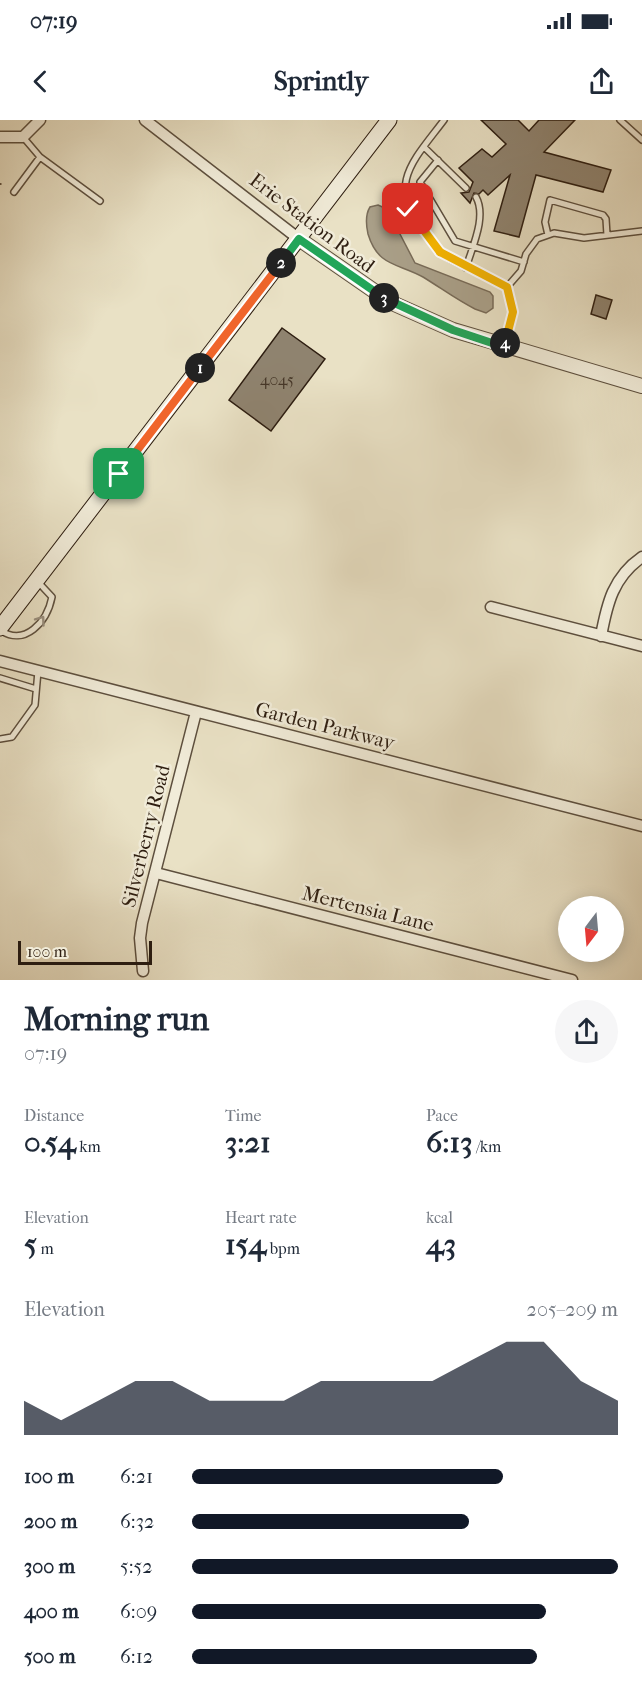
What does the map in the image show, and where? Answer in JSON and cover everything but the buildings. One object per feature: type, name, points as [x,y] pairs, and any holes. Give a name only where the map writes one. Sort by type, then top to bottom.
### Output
[{"type":"main road","points":[[0,629],[389,120]]},
{"type":"street","points":[[0,137],[23,137],[40,120]]},
{"type":"street","name":"Erie Station Road","points":[[145,120],[299,239],[390,302],[453,330],[504,347],[642,386]]},
{"type":"street","points":[[601,636],[614,586],[629,566],[642,557]]},
{"type":"street","points":[[491,607],[642,646]]},
{"type":"street","name":"Garden Parkway","points":[[0,661],[642,826]]},
{"type":"street","name":"Silverberry Road","points":[[143,971],[140,938],[196,712]]},
{"type":"street","name":"Mertensia Lane","points":[[156,873],[572,980]]},
{"type":"lane","points":[[444,120],[411,164],[404,185],[408,209],[443,255],[507,287],[513,312],[504,347]]},
{"type":"lane","points":[[620,120],[642,140]]},
{"type":"lane","points":[[23,137],[40,157],[100,201]]},
{"type":"lane","points":[[424,147],[466,188]]},
{"type":"lane","points":[[14,192],[40,157]]},
{"type":"lane","points":[[438,160],[422,177],[422,188],[454,241],[524,262]]},
{"type":"lane","points":[[466,268],[481,206],[476,197]]},
{"type":"lane","points":[[548,236],[545,222],[550,200],[603,215],[606,219],[607,235]]},
{"type":"lane","points":[[507,287],[521,271],[537,239],[554,233],[585,238],[642,231]]},
{"type":"lane","points":[[0,629],[9,636],[23,636],[32,633],[50,607],[52,597],[37,581]]},
{"type":"lane","points":[[0,739],[12,737],[34,705],[38,671]]},
{"type":"lane","points":[[0,678],[36,689]]},
{"type":"shaded area","points":[[378,205],[387,209],[415,263],[490,292],[493,296],[493,308],[486,313],[475,309],[414,272],[390,263],[377,253],[368,234],[367,217],[370,207]]},
{"type":"route","points":[[119,474],[299,239],[359,283],[390,302],[453,330],[504,347],[513,312],[507,287],[443,255],[408,209]]}]
